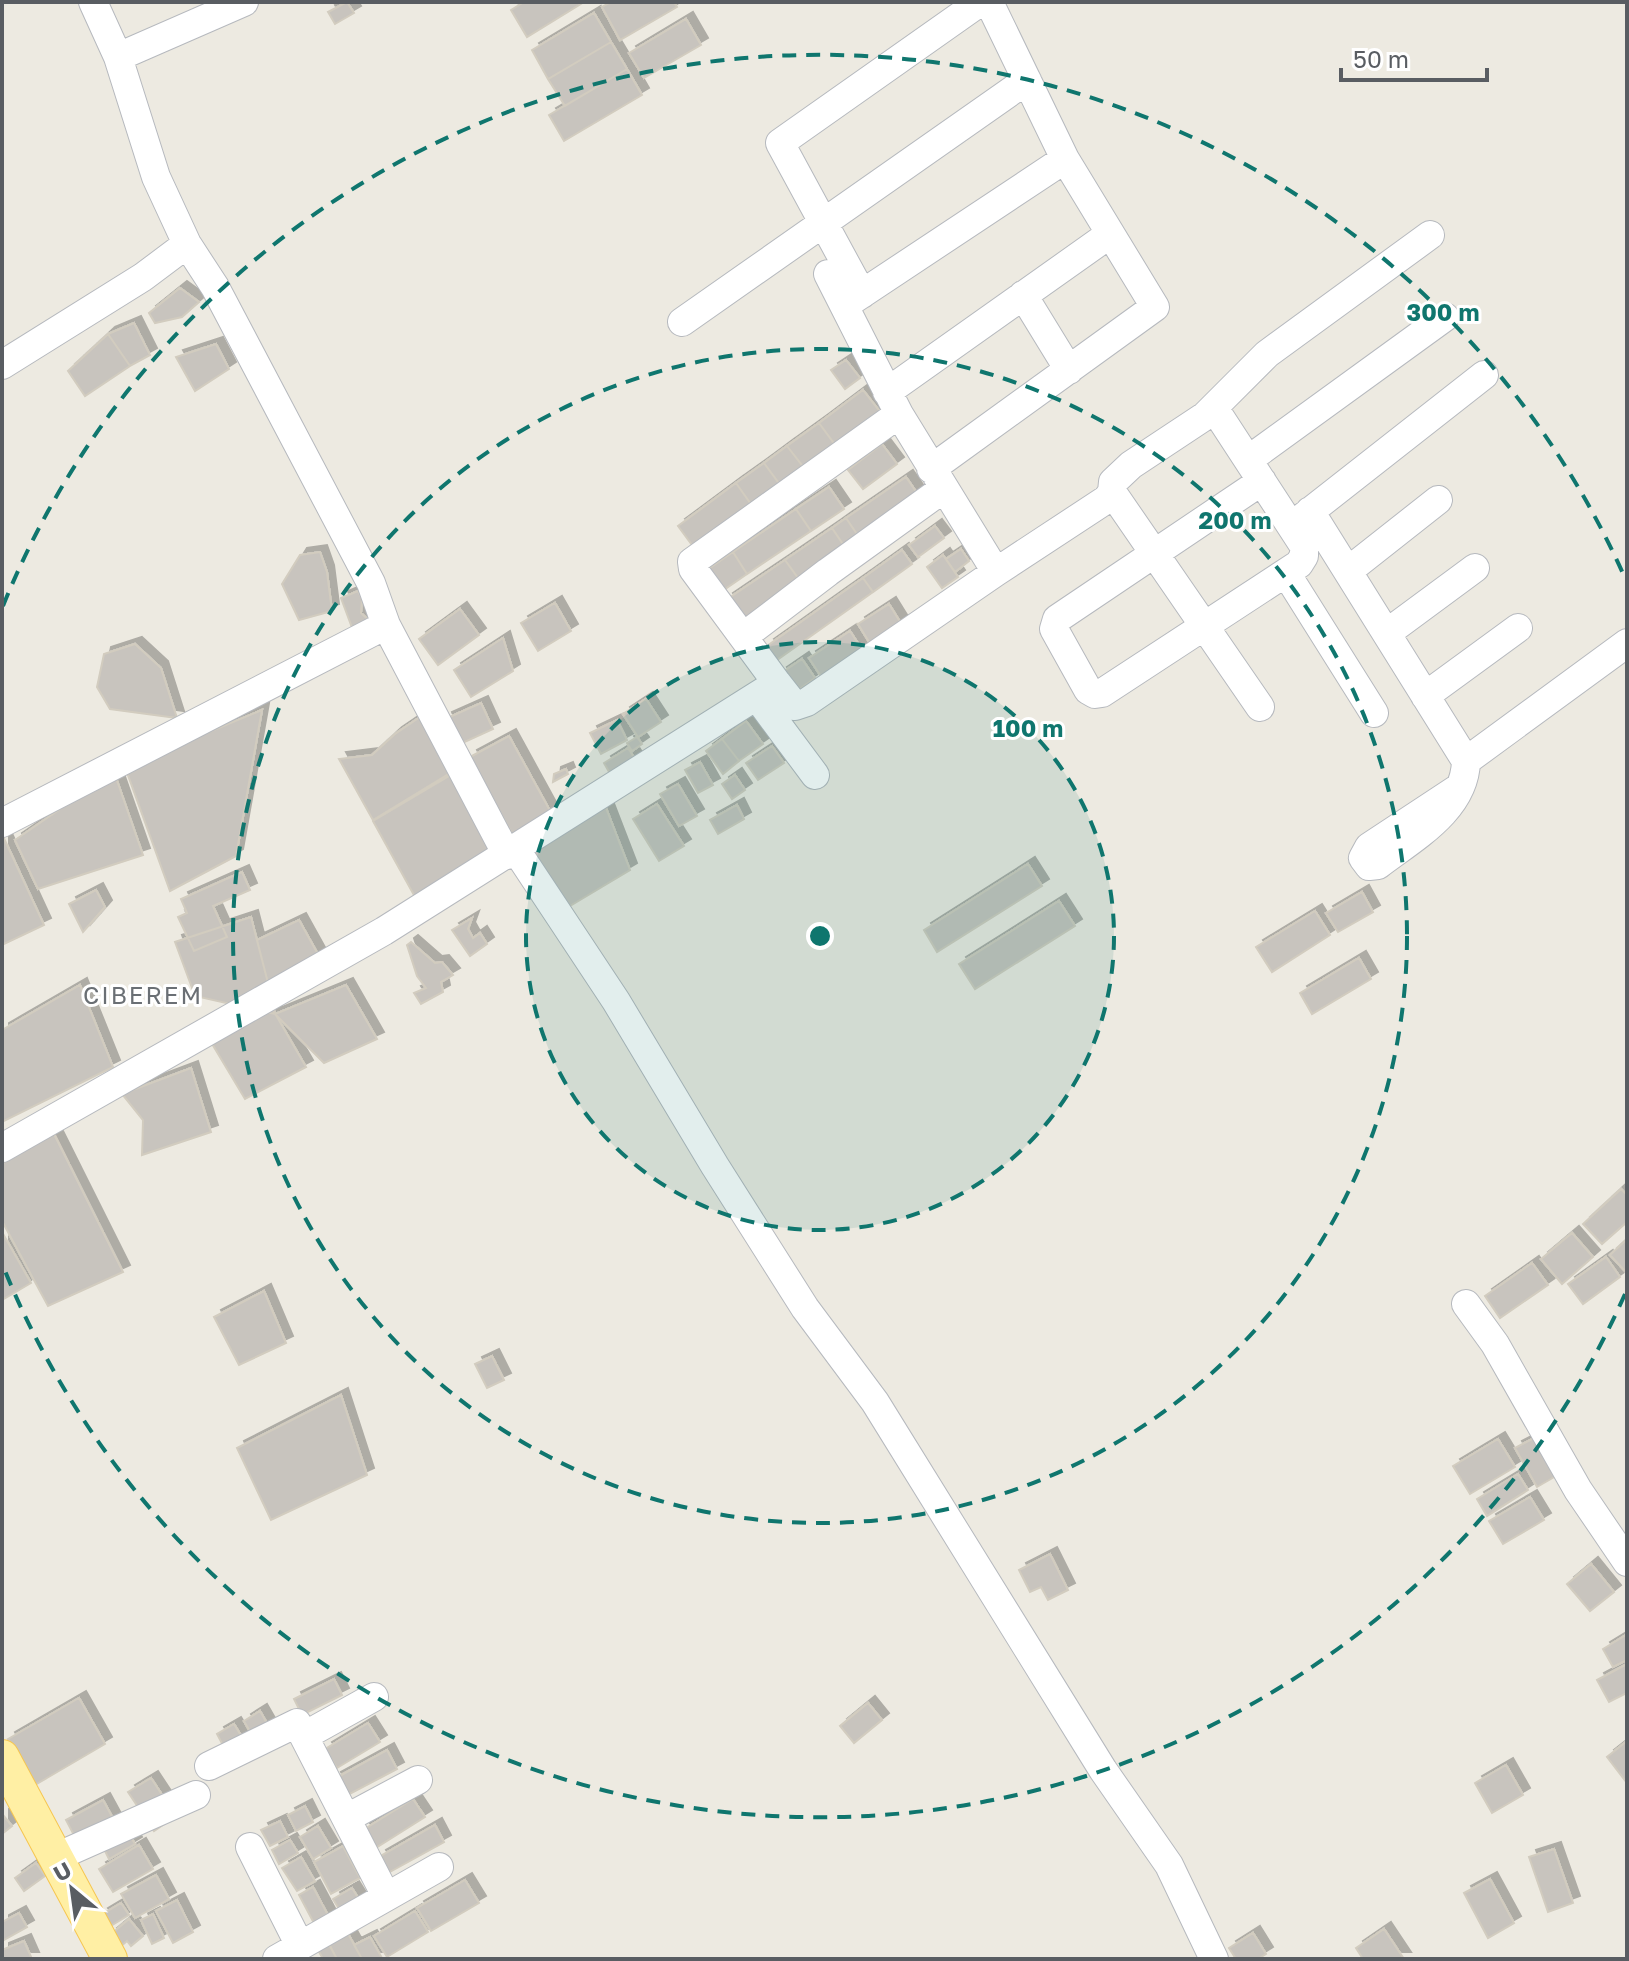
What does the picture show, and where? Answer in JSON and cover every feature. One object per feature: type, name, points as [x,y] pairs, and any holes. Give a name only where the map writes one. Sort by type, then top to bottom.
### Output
[{"type":"main road","points":[[2,1757],[110,1959]]},
{"type":"street","points":[[93,2],[118,57],[156,177],[187,244],[215,287],[371,583],[386,625],[512,853],[616,1001],[805,1308],[875,1402],[1103,1770],[1169,1865],[1214,1959]]},
{"type":"street","points":[[118,57],[244,2]]},
{"type":"street","points":[[980,2],[780,143],[822,221],[893,403],[996,572]]},
{"type":"street","points":[[744,636],[828,572],[1069,370],[1155,307],[1065,159],[989,2]]},
{"type":"street","points":[[682,322],[1027,80]]},
{"type":"street","points":[[853,300],[1065,159]]},
{"type":"street","points":[[815,775],[767,690],[744,636],[693,569],[692,562],[893,403],[1023,295],[1110,234]]},
{"type":"street","points":[[767,690],[795,706],[807,702],[1107,499],[1113,482],[1131,465],[1214,408],[1267,354],[1430,235]]},
{"type":"street","points":[[2,365],[143,277],[187,244]]},
{"type":"street","points":[[828,274],[853,300]]},
{"type":"street","points":[[1023,295],[1069,370]]},
{"type":"street","points":[[1301,519],[1304,556],[1299,564],[1102,693],[1095,694],[1088,690],[1054,629],[1057,619],[1154,555],[1445,317]]},
{"type":"street","points":[[1301,519],[1484,375]]},
{"type":"street","points":[[1214,408],[1255,471],[1348,571],[1425,696],[1463,774],[1627,643]]},
{"type":"street","points":[[1112,492],[1260,707]]},
{"type":"street","points":[[1348,571],[1438,500]]},
{"type":"street","points":[[1387,633],[1475,568]]},
{"type":"street","points":[[1286,573],[1374,713]]},
{"type":"street","points":[[2,823],[386,625]]},
{"type":"street","points":[[1425,696],[1518,628]]},
{"type":"street","points":[[2,1148],[384,931],[767,690]]},
{"type":"street","points":[[1466,1304],[1495,1344],[1578,1490],[1627,1562]]},
{"type":"street","points":[[304,1736],[374,1697]]},
{"type":"street","points":[[209,1766],[297,1723],[386,1896]]},
{"type":"street","points":[[347,1818],[418,1780]]},
{"type":"street","points":[[54,1858],[196,1795]]},
{"type":"street","points":[[250,1847],[288,1953],[439,1867]]},
{"type":"building","points":[[347,2],[354,13],[335,24],[328,12]]},
{"type":"building","points":[[524,2],[584,2],[527,37],[511,10]]},
{"type":"building","points":[[611,2],[674,2],[677,7],[620,40],[602,7]]},
{"type":"building","points":[[594,13],[611,42],[548,79],[532,50]]},
{"type":"building","points":[[686,19],[701,45],[644,78],[629,53]]},
{"type":"building","points":[[611,42],[627,69],[565,106],[548,79]]},
{"type":"building","points":[[627,69],[642,95],[564,141],[549,115]]},
{"type":"building","points":[[180,288],[199,302],[182,317],[155,323],[149,313]]},
{"type":"building","points":[[134,323],[150,355],[130,366],[108,334]]},
{"type":"building","points":[[108,334],[130,366],[85,396],[68,371]]},
{"type":"building","points":[[216,344],[229,369],[195,391],[176,357]]},
{"type":"building","points":[[846,360],[860,378],[845,389],[831,370]]},
{"type":"building","points":[[863,390],[881,413],[836,446],[819,423]]},
{"type":"building","points":[[819,423],[836,446],[805,469],[787,446]]},
{"type":"building","points":[[882,444],[897,464],[863,489],[848,470]]},
{"type":"building","points":[[787,446],[805,469],[781,486],[764,463]]},
{"type":"building","points":[[764,463],[781,486],[753,507],[736,483]]},
{"type":"building","points":[[906,477],[919,496],[859,537],[846,518]]},
{"type":"building","points":[[736,483],[753,507],[695,549],[678,526]]},
{"type":"building","points":[[829,487],[844,509],[811,531],[796,509]]},
{"type":"building","points":[[796,509],[811,531],[747,574],[733,552]]},
{"type":"building","points":[[846,518],[861,540],[847,550],[832,528]]},
{"type":"building","points":[[935,526],[944,538],[918,557],[909,545]]},
{"type":"building","points":[[832,528],[847,550],[801,582],[785,560]]},
{"type":"building","points":[[961,549],[969,561],[955,572],[946,559]]},
{"type":"building","points":[[902,550],[912,564],[873,592],[863,578]]},
{"type":"building","points":[[320,552],[327,572],[332,611],[299,620],[282,584],[300,555]]},
{"type":"building","points":[[733,552],[747,574],[715,596],[701,574]]},
{"type":"building","points":[[943,555],[958,577],[942,588],[927,567]]},
{"type":"building","points":[[785,560],[801,582],[742,622],[726,600]]},
{"type":"building","points":[[863,578],[873,592],[777,660],[767,646]]},
{"type":"building","points":[[358,591],[362,599],[361,613],[371,622],[354,633],[341,598]]},
{"type":"building","points":[[555,603],[571,631],[538,651],[521,623]]},
{"type":"building","points":[[889,604],[902,625],[871,645],[858,624]]},
{"type":"building","points":[[460,609],[479,635],[438,665],[419,639]]},
{"type":"building","points":[[850,631],[865,654],[824,681],[809,658]]},
{"type":"building","points":[[503,638],[513,671],[471,697],[454,670]]},
{"type":"building","points":[[135,644],[161,668],[177,718],[110,709],[97,687],[104,654]]},
{"type":"building","points":[[802,659],[815,678],[794,693],[780,674]]},
{"type":"building","points":[[646,699],[661,722],[638,737],[623,714]]},
{"type":"building","points":[[481,703],[493,729],[456,746],[445,719]]},
{"type":"building","points":[[262,710],[236,856],[170,891],[125,767]]},
{"type":"building","points":[[426,713],[455,770],[373,820],[339,759],[372,755],[395,734]]},
{"type":"building","points":[[617,720],[627,740],[601,754],[590,733]]},
{"type":"building","points":[[746,721],[763,744],[739,761],[722,739]]},
{"type":"building","points":[[509,736],[554,818],[515,839],[470,757]]},
{"type":"building","points":[[637,737],[642,744],[632,751],[627,743]]},
{"type":"building","points":[[722,739],[739,761],[723,774],[706,751]]},
{"type":"building","points":[[772,746],[784,763],[758,780],[746,763]]},
{"type":"building","points":[[628,748],[637,762],[612,777],[604,763]]},
{"type":"building","points":[[700,762],[713,785],[698,793],[685,770]]},
{"type":"building","points":[[566,769],[568,774],[553,782],[554,774]]},
{"type":"building","points":[[114,772],[143,855],[38,889],[15,840]]},
{"type":"building","points":[[456,772],[500,855],[415,897],[373,821]]},
{"type":"building","points":[[735,775],[745,790],[732,799],[722,784]]},
{"type":"building","points":[[678,784],[697,816],[679,826],[660,794]]},
{"type":"building","points":[[603,800],[630,870],[570,906],[527,849]]},
{"type":"building","points":[[657,804],[684,846],[659,861],[633,819]]},
{"type":"building","points":[[737,805],[744,819],[718,834],[710,820]]},
{"type":"building","points":[[2,834],[44,925],[2,945]]},
{"type":"building","points":[[1028,864],[1042,886],[937,952],[924,930]]},
{"type":"building","points":[[242,872],[250,890],[213,906],[227,937],[194,951],[178,917],[187,913],[181,899]]},
{"type":"building","points":[[96,890],[105,907],[83,932],[69,904]]},
{"type":"building","points":[[1362,892],[1373,912],[1338,932],[1326,913]]},
{"type":"building","points":[[1059,901],[1075,926],[975,989],[959,964]]},
{"type":"building","points":[[1315,911],[1330,935],[1272,972],[1256,947]]},
{"type":"building","points":[[251,917],[275,1014],[195,996],[175,942]]},
{"type":"building","points":[[472,918],[468,929],[473,938],[480,933],[487,944],[470,956],[452,930]]},
{"type":"building","points":[[299,920],[319,956],[268,983],[257,940]]},
{"type":"building","points":[[411,942],[435,963],[442,962],[453,975],[441,982],[443,992],[421,1004],[414,993],[426,988],[417,976],[407,945]]},
{"type":"building","points":[[1359,958],[1371,979],[1312,1014],[1300,993]]},
{"type":"building","points":[[80,985],[113,1067],[2,1122],[2,1030]]},
{"type":"building","points":[[346,985],[377,1039],[324,1063],[275,1014]]},
{"type":"building","points":[[269,1003],[306,1067],[245,1099],[208,1037]]},
{"type":"building","points":[[191,1068],[211,1132],[142,1155],[143,1120],[122,1094]]},
{"type":"building","points":[[51,1128],[123,1272],[48,1306],[2,1221],[2,1164]]},
{"type":"building","points":[[1621,1189],[1627,1195],[1627,1222],[1602,1244],[1583,1224]]},
{"type":"building","points":[[2,1232],[31,1283],[2,1300]]},
{"type":"building","points":[[1572,1233],[1593,1257],[1562,1284],[1541,1259]]},
{"type":"building","points":[[1627,1239],[1627,1271],[1626,1272],[1610,1255]]},
{"type":"building","points":[[1606,1257],[1620,1277],[1583,1304],[1568,1284]]},
{"type":"building","points":[[1532,1263],[1548,1285],[1500,1318],[1485,1296]]},
{"type":"building","points":[[264,1291],[286,1343],[239,1365],[214,1317]]},
{"type":"building","points":[[492,1356],[504,1380],[487,1388],[475,1364]]},
{"type":"building","points":[[341,1395],[367,1475],[271,1520],[237,1448]]},
{"type":"building","points":[[1534,1438],[1556,1476],[1537,1487],[1515,1448]]},
{"type":"building","points":[[1498,1439],[1515,1467],[1470,1494],[1453,1466]]},
{"type":"building","points":[[1518,1474],[1528,1490],[1487,1516],[1477,1499]]},
{"type":"building","points":[[1530,1497],[1544,1520],[1503,1544],[1489,1521]]},
{"type":"building","points":[[1050,1554],[1068,1590],[1048,1600],[1041,1587],[1030,1592],[1019,1570]]},
{"type":"building","points":[[1591,1564],[1614,1592],[1590,1611],[1567,1584]]},
{"type":"building","points":[[1626,1635],[1627,1660],[1613,1667],[1603,1649]]},
{"type":"building","points":[[1627,1664],[1627,1693],[1609,1702],[1597,1680]]},
{"type":"building","points":[[334,1679],[342,1695],[302,1715],[294,1699]]},
{"type":"building","points":[[79,1698],[105,1744],[35,1785],[8,1739]]},
{"type":"building","points":[[868,1703],[882,1720],[854,1743],[840,1726]]},
{"type":"building","points":[[260,1711],[268,1725],[252,1735],[244,1721]]},
{"type":"building","points":[[368,1723],[380,1742],[337,1768],[325,1749]]},
{"type":"building","points":[[234,1724],[245,1742],[227,1753],[217,1734]]},
{"type":"building","points":[[1627,1741],[1627,1783],[1607,1757]]},
{"type":"building","points":[[387,1750],[397,1769],[344,1797],[334,1779]]},
{"type":"building","points":[[1506,1765],[1523,1795],[1492,1813],[1475,1783]]},
{"type":"building","points":[[151,1778],[176,1816],[154,1831],[128,1792]]},
{"type":"building","points":[[413,1799],[425,1817],[374,1849],[363,1830]]},
{"type":"building","points":[[103,1800],[115,1822],[77,1841],[66,1820]]},
{"type":"building","points":[[305,1806],[313,1822],[296,1831],[288,1815]]},
{"type":"building","points":[[2,1816],[12,1826],[2,1834]]},
{"type":"building","points":[[280,1821],[288,1837],[270,1846],[261,1830]]},
{"type":"building","points":[[435,1825],[444,1842],[388,1873],[379,1857]]},
{"type":"building","points":[[318,1826],[331,1848],[313,1859],[300,1837]]},
{"type":"building","points":[[129,1834],[135,1844],[109,1859],[104,1849]]},
{"type":"building","points":[[290,1840],[298,1853],[279,1864],[272,1850]]},
{"type":"building","points":[[139,1845],[153,1869],[113,1892],[99,1869]]},
{"type":"building","points":[[343,1846],[360,1878],[331,1894],[314,1862]]},
{"type":"building","points":[[1554,1849],[1573,1903],[1548,1912],[1529,1857]]},
{"type":"building","points":[[301,1857],[315,1881],[297,1891],[282,1868]]},
{"type":"building","points":[[36,1863],[45,1876],[24,1891],[15,1878]]},
{"type":"building","points":[[156,1875],[169,1899],[135,1918],[121,1894]]},
{"type":"building","points":[[1490,1879],[1514,1923],[1488,1938],[1464,1893]]},
{"type":"building","points":[[465,1880],[479,1903],[431,1931],[417,1908]]},
{"type":"building","points":[[313,1887],[329,1917],[315,1925],[299,1895]]},
{"type":"building","points":[[352,1888],[360,1901],[341,1912],[333,1899]]},
{"type":"building","points":[[177,1900],[193,1932],[173,1943],[156,1911]]},
{"type":"building","points":[[121,1903],[129,1915],[109,1927],[101,1915]]},
{"type":"building","points":[[415,1911],[428,1932],[387,1957],[374,1936]]},
{"type":"building","points":[[19,1913],[27,1927],[2,1941],[2,1922]]},
{"type":"building","points":[[153,1914],[164,1938],[152,1944],[141,1920]]},
{"type":"building","points":[[129,1919],[143,1936],[131,1946],[127,1941],[120,1947],[110,1935]]},
{"type":"building","points":[[1384,1929],[1404,1959],[1363,1959],[1356,1948]]},
{"type":"building","points":[[346,1930],[362,1959],[337,1959],[327,1941]]},
{"type":"building","points":[[1253,1933],[1266,1954],[1258,1959],[1236,1959],[1229,1948]]},
{"type":"building","points":[[370,1937],[381,1959],[362,1959],[354,1945]]},
{"type":"building","points":[[24,1941],[32,1959],[2,1959],[2,1950]]},
{"type":"building","points":[[329,1944],[337,1959],[323,1959],[318,1950]]},
{"type":"district","name":"CIBEREM","points":[[143,994]]}]
